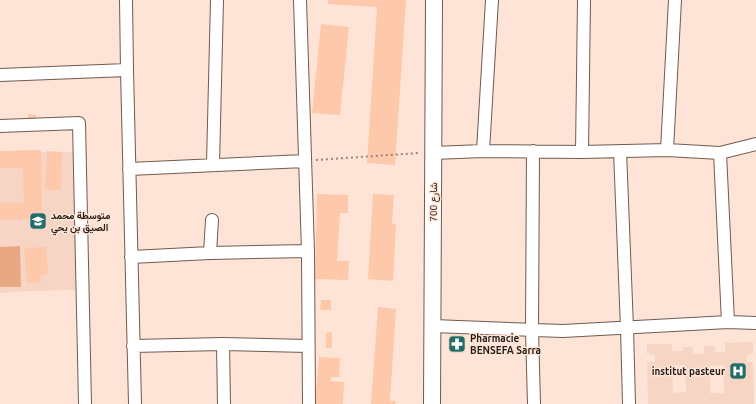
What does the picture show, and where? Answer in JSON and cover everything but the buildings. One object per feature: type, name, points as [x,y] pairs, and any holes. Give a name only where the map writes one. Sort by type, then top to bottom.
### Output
[{"type":"main road","name":"شارع 700","points":[[432,404],[434,0]]},
{"type":"street","points":[[126,0],[135,404]]},
{"type":"street","points":[[213,164],[217,0]]},
{"type":"street","points":[[300,0],[308,251],[309,404]]},
{"type":"street","points":[[483,151],[492,0]]},
{"type":"street","points":[[582,152],[584,0]]},
{"type":"street","points":[[667,150],[675,0]]},
{"type":"street","points":[[0,75],[127,70]]},
{"type":"street","points":[[0,126],[79,123],[85,404]]},
{"type":"street","points":[[433,152],[582,152],[667,150],[720,153],[756,144]]},
{"type":"street","points":[[533,151],[532,330],[534,404]]},
{"type":"street","points":[[620,151],[629,404]]},
{"type":"street","points":[[720,153],[728,322]]},
{"type":"street","points":[[129,169],[305,161]]},
{"type":"street","points":[[210,253],[212,220]]},
{"type":"street","points":[[131,257],[210,253],[308,251]]},
{"type":"street","points":[[433,326],[563,331],[728,322],[756,323]]},
{"type":"street","points":[[133,346],[223,344],[308,346]]},
{"type":"street","points":[[223,344],[224,404]]},
{"type":"path","points":[[305,161],[433,152]]},
{"type":"shaded area","name":"متوسطة محمد الصيق بن يحي","points":[[0,152],[73,152],[77,290],[0,293]]},
{"type":"shaded area","points":[[20,246],[21,287],[0,287],[0,247]]},
{"type":"shaded area","name":"institut pasteur","points":[[753,342],[753,354],[747,355],[747,362],[753,362],[754,404],[648,404],[647,362],[655,362],[655,355],[647,354],[647,344],[672,344],[672,351],[683,351],[683,347],[693,347],[693,354],[704,354],[704,346],[715,346],[715,352],[725,352],[725,343]],"holes":[[[672,365],[685,365],[686,392],[673,393]],[[723,365],[724,393],[710,393],[710,366]]]},
{"type":"place","name":"متوسطة محمد الصيق بن يحي","points":[[38,221]]},
{"type":"place","name":"Pharmacie BENSEFA Sarra","points":[[457,344]]},
{"type":"place","name":"institut pasteur","points":[[738,371]]}]
